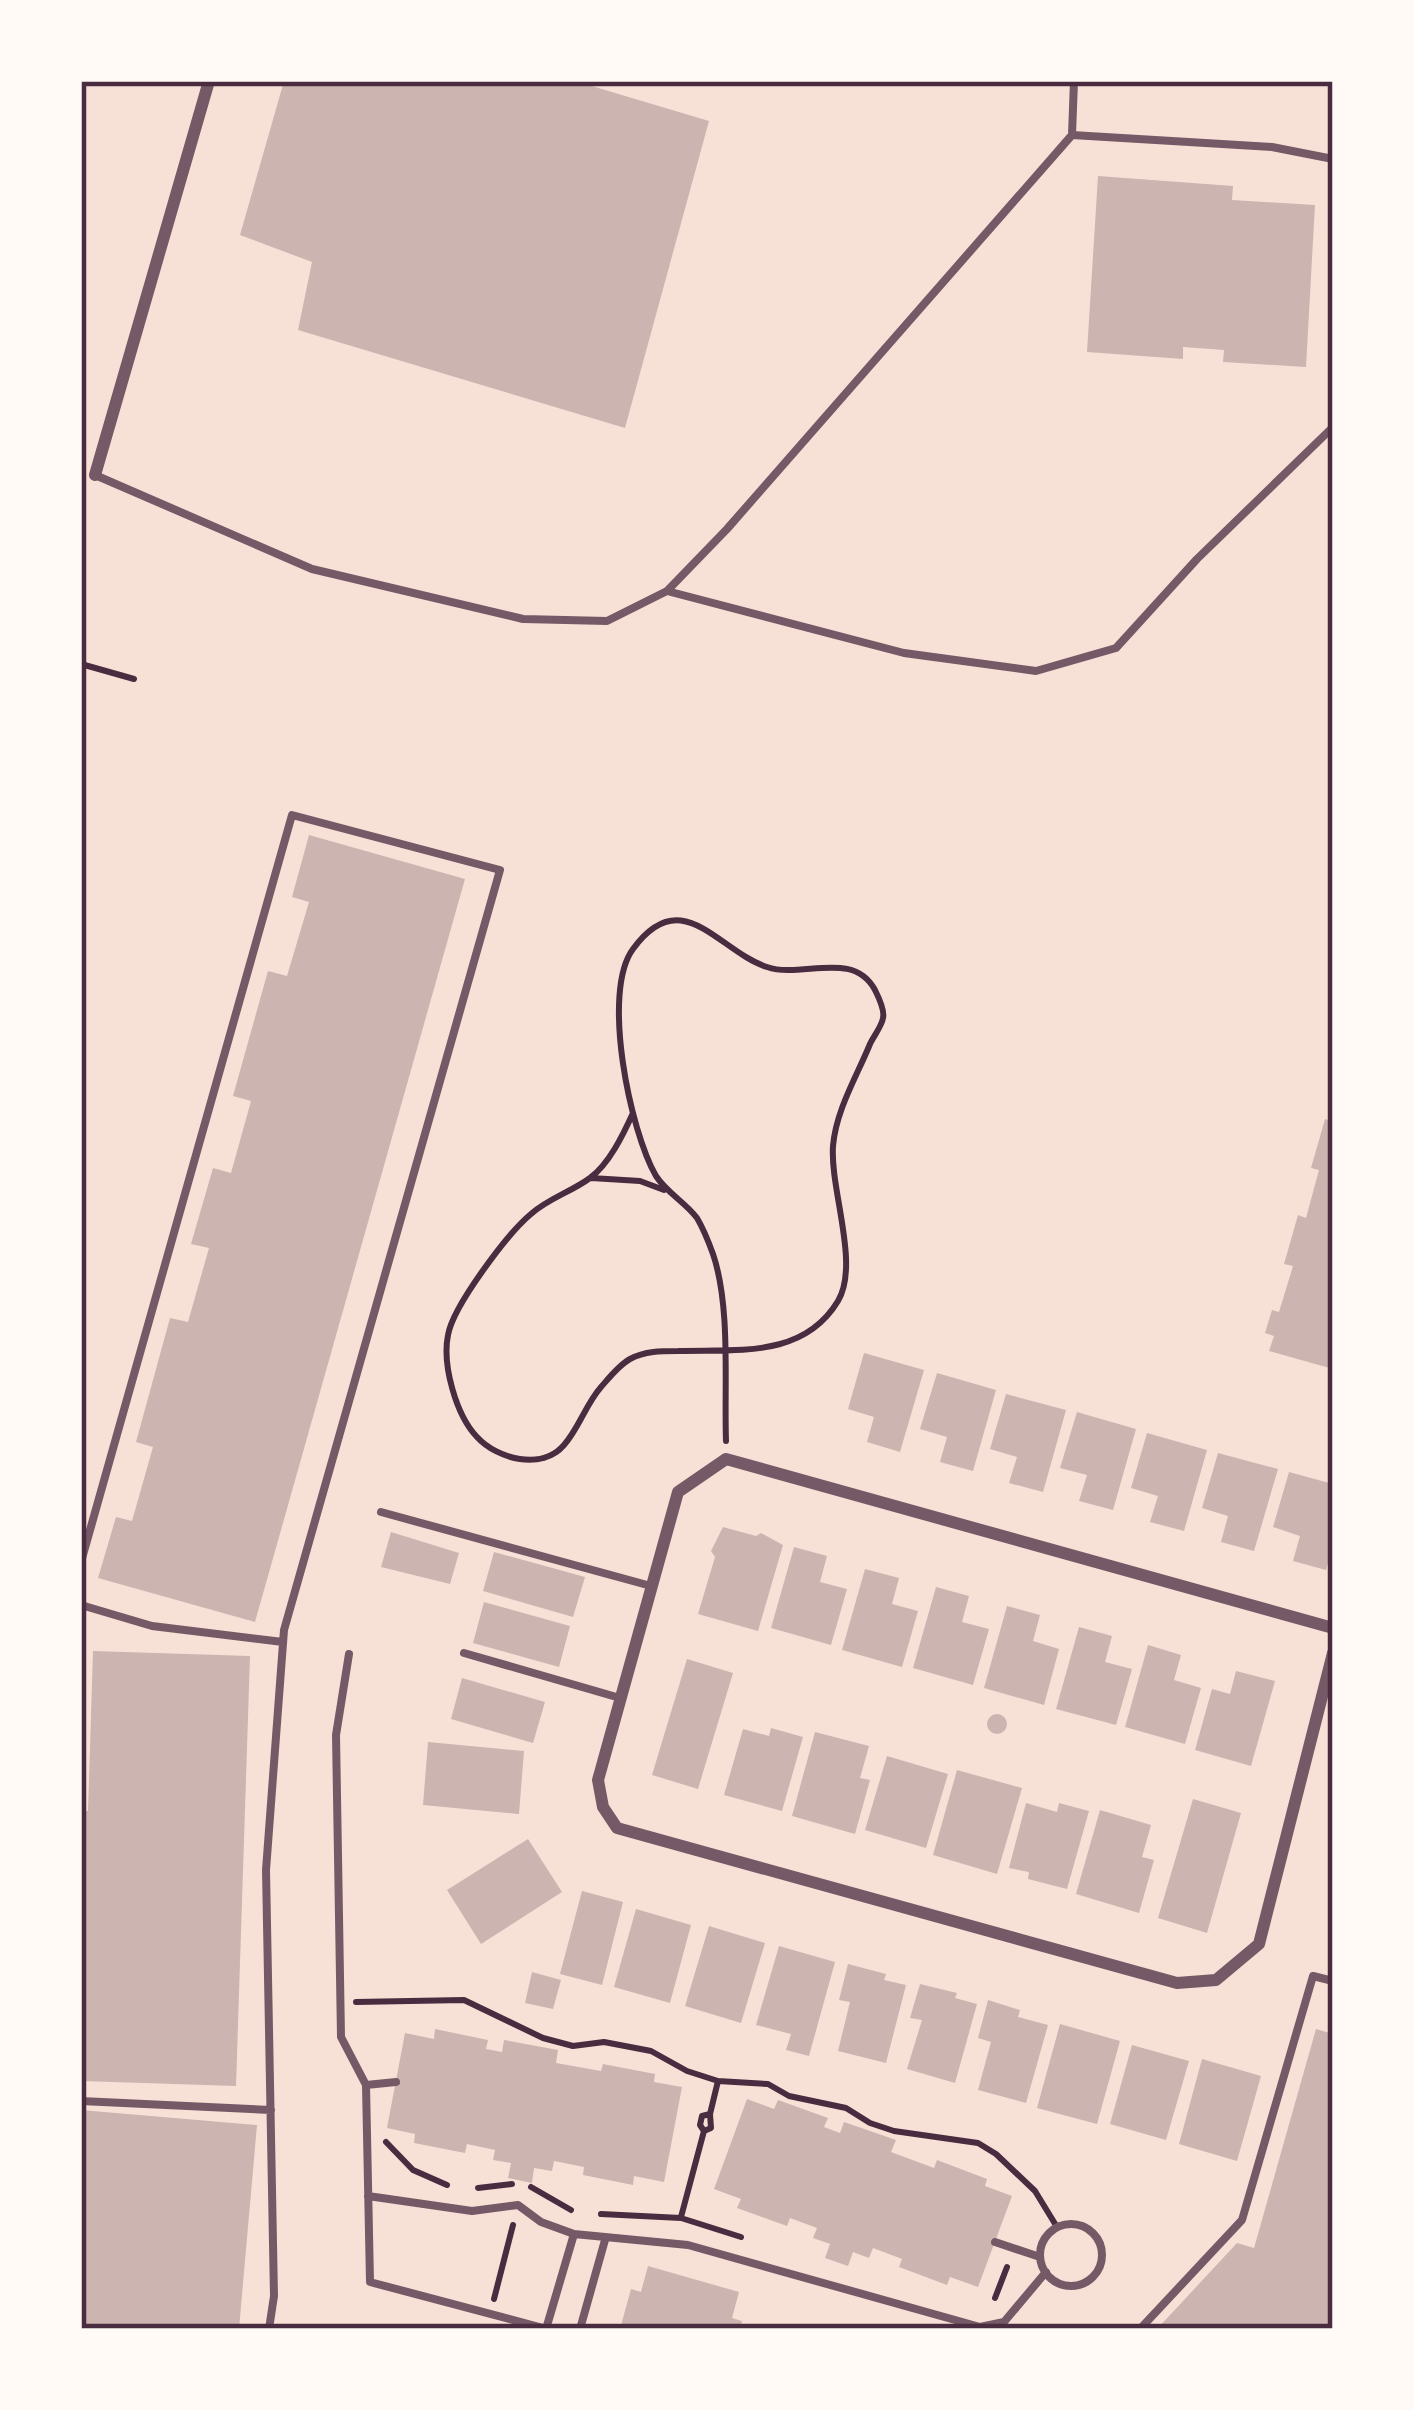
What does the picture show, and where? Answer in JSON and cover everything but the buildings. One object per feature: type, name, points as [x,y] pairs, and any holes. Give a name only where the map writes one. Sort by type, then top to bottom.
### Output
[{"type":"street","points":[[94,475],[208,81]]},
{"type":"street","points":[[1333,1628],[726,1459],[678,1492],[598,1780],[603,1808],[617,1828],[1177,1984],[1216,1980],[1259,1944],[1333,1653]]},
{"type":"lane","points":[[94,475],[311,569],[523,619],[607,621],[667,591],[727,530],[1072,134],[1074,81]]},
{"type":"lane","points":[[1072,134],[1272,147],[1333,160]]},
{"type":"lane","points":[[667,591],[904,653],[1036,671],[1116,648],[1197,559],[1333,427]]},
{"type":"lane","points":[[81,1562],[292,815],[500,870],[283,1642],[266,1870],[274,2296],[269,2329]]},
{"type":"lane","points":[[381,1512],[652,1586]]},
{"type":"lane","points":[[81,1605],[152,1626],[283,1642]]},
{"type":"lane","points":[[464,1653],[620,1698]]},
{"type":"lane","points":[[349,1654],[336,1735],[340,2037],[366,2085],[370,2282],[547,2329],[574,2234]]},
{"type":"lane","points":[[1140,2329],[1242,2220],[1312,1976],[1333,1981]]},
{"type":"lane","points":[[366,2085],[396,2082]]},
{"type":"lane","points":[[81,2101],[271,2110]]},
{"type":"lane","points":[[368,2196],[472,2211],[518,2205],[541,2222],[574,2234],[674,2243],[980,2327],[1004,2322],[1046,2272]]},
{"type":"lane","points":[[1076,2224],[1099,2242],[1101,2262],[1082,2284],[1062,2284],[1046,2272],[1040,2257],[1044,2240],[1057,2228],[1076,2224]]},
{"type":"lane","points":[[580,2329],[605,2240]]},
{"type":"lane","points":[[995,2242],[1040,2257]]},
{"type":"path","points":[[81,664],[134,679]]},
{"type":"path","points":[[633,1113],[614,1150],[591,1178],[549,1199],[525,1218],[487,1265],[456,1316],[448,1336],[456,1397],[475,1436],[493,1452],[518,1460],[544,1457],[562,1448],[599,1389],[627,1360],[652,1352],[723,1349],[778,1347],[803,1337],[824,1320],[841,1296],[846,1256],[833,1180],[833,1141],[884,1017],[878,995],[867,977],[848,968],[792,973],[769,968],[695,922],[662,923],[640,939],[623,962],[616,1000],[642,1150],[668,1192],[696,1217],[719,1276],[723,1349],[726,1459]]},
{"type":"path","points":[[591,1178],[640,1181],[668,1192]]},
{"type":"path","points":[[340,2003],[464,2000],[543,2038],[573,2046],[604,2042],[651,2051],[687,2071],[718,2081],[768,2084],[789,2096],[846,2108],[894,2131],[978,2143],[1035,2191],[1057,2228]]},
{"type":"path","points":[[674,2243],[704,2131],[702,2116],[710,2114],[718,2081]]},
{"type":"path","points":[[367,2123],[413,2170],[455,2186]]},
{"type":"path","points":[[468,2189],[506,2183],[521,2186]]},
{"type":"path","points":[[989,2307],[1008,2271],[1007,2264]]}]
